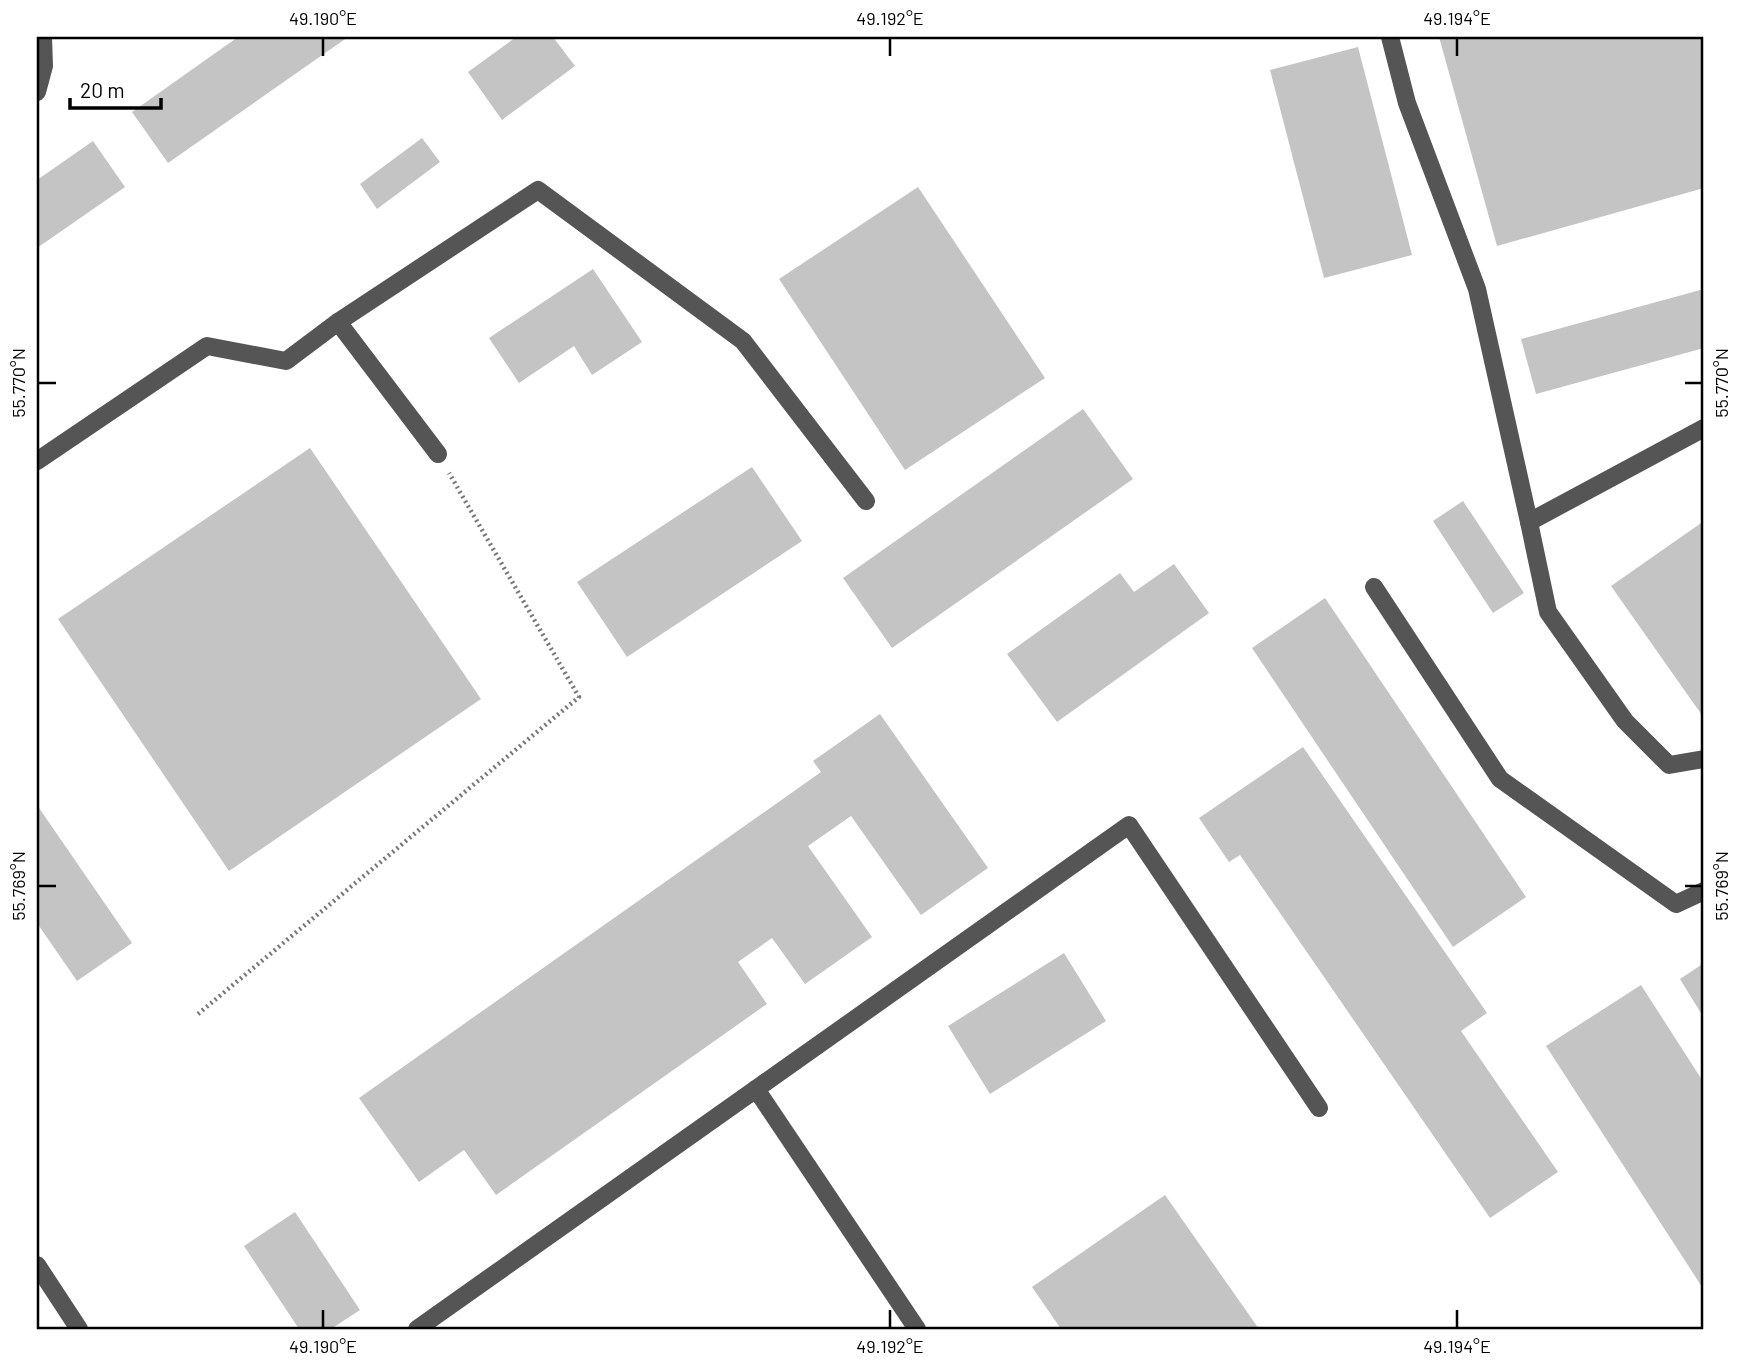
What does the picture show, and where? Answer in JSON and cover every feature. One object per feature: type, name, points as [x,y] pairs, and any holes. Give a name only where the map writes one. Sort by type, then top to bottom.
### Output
[{"type":"street","points":[[37,92],[44,66],[43,37]]},
{"type":"street","points":[[1390,37],[1407,103],[1477,289],[1548,612],[1625,722],[1669,765],[1704,759]]},
{"type":"street","points":[[37,461],[207,346],[286,361],[338,322],[538,190],[743,341],[866,501]]},
{"type":"street","points":[[338,322],[438,454]]},
{"type":"street","points":[[1529,522],[1704,428]]},
{"type":"street","points":[[1374,587],[1500,779],[1676,904],[1704,891]]},
{"type":"street","points":[[417,1329],[1129,825],[1319,1108]]},
{"type":"street","points":[[756,1089],[917,1329]]},
{"type":"street","points":[[37,1265],[79,1329]]},
{"type":"path","points":[[198,1014],[579,697],[438,454]]},
{"type":"building","points":[[238,37],[348,37],[168,163],[132,112]]},
{"type":"building","points":[[516,37],[553,37],[575,66],[502,120],[468,72]]},
{"type":"building","points":[[1439,37],[1704,37],[1704,188],[1497,246]]},
{"type":"building","points":[[1358,47],[1412,255],[1324,278],[1270,70]]},
{"type":"building","points":[[422,138],[440,162],[377,209],[360,184]]},
{"type":"building","points":[[93,141],[125,187],[37,248],[37,180]]},
{"type":"building","points":[[918,187],[1045,378],[905,470],[779,279]]},
{"type":"building","points":[[593,269],[642,342],[592,375],[574,346],[519,383],[489,338]]},
{"type":"building","points":[[1704,289],[1704,348],[1536,394],[1521,339]]},
{"type":"building","points":[[1083,409],[1133,479],[892,648],[843,578]]},
{"type":"building","points":[[310,448],[481,699],[229,871],[58,619]]},
{"type":"building","points":[[752,467],[802,541],[627,657],[577,582]]},
{"type":"building","points":[[1463,501],[1524,593],[1493,613],[1433,521]]},
{"type":"building","points":[[1704,521],[1704,718],[1611,586]]},
{"type":"building","points":[[1174,564],[1209,613],[1057,722],[1007,654],[1120,573],[1134,592]]},
{"type":"building","points":[[1325,598],[1526,897],[1453,947],[1252,648]]},
{"type":"building","points":[[880,714],[988,868],[921,915],[851,816],[808,846],[872,937],[805,984],[772,938],[738,962],[767,1004],[496,1195],[464,1150],[419,1182],[359,1098],[821,772],[813,761]]},
{"type":"building","points":[[1303,747],[1487,1013],[1461,1031],[1558,1172],[1490,1218],[1240,855],[1229,862],[1199,818]]},
{"type":"building","points":[[37,805],[132,943],[77,981],[37,923]]},
{"type":"building","points":[[1064,953],[1106,1021],[990,1094],[948,1026]]},
{"type":"building","points":[[1704,963],[1704,1018],[1680,979]]},
{"type":"building","points":[[1641,985],[1704,1083],[1704,1290],[1546,1046]]},
{"type":"building","points":[[1165,1195],[1259,1329],[1061,1329],[1032,1287]]},
{"type":"building","points":[[295,1212],[360,1310],[331,1329],[299,1329],[244,1246]]}]
